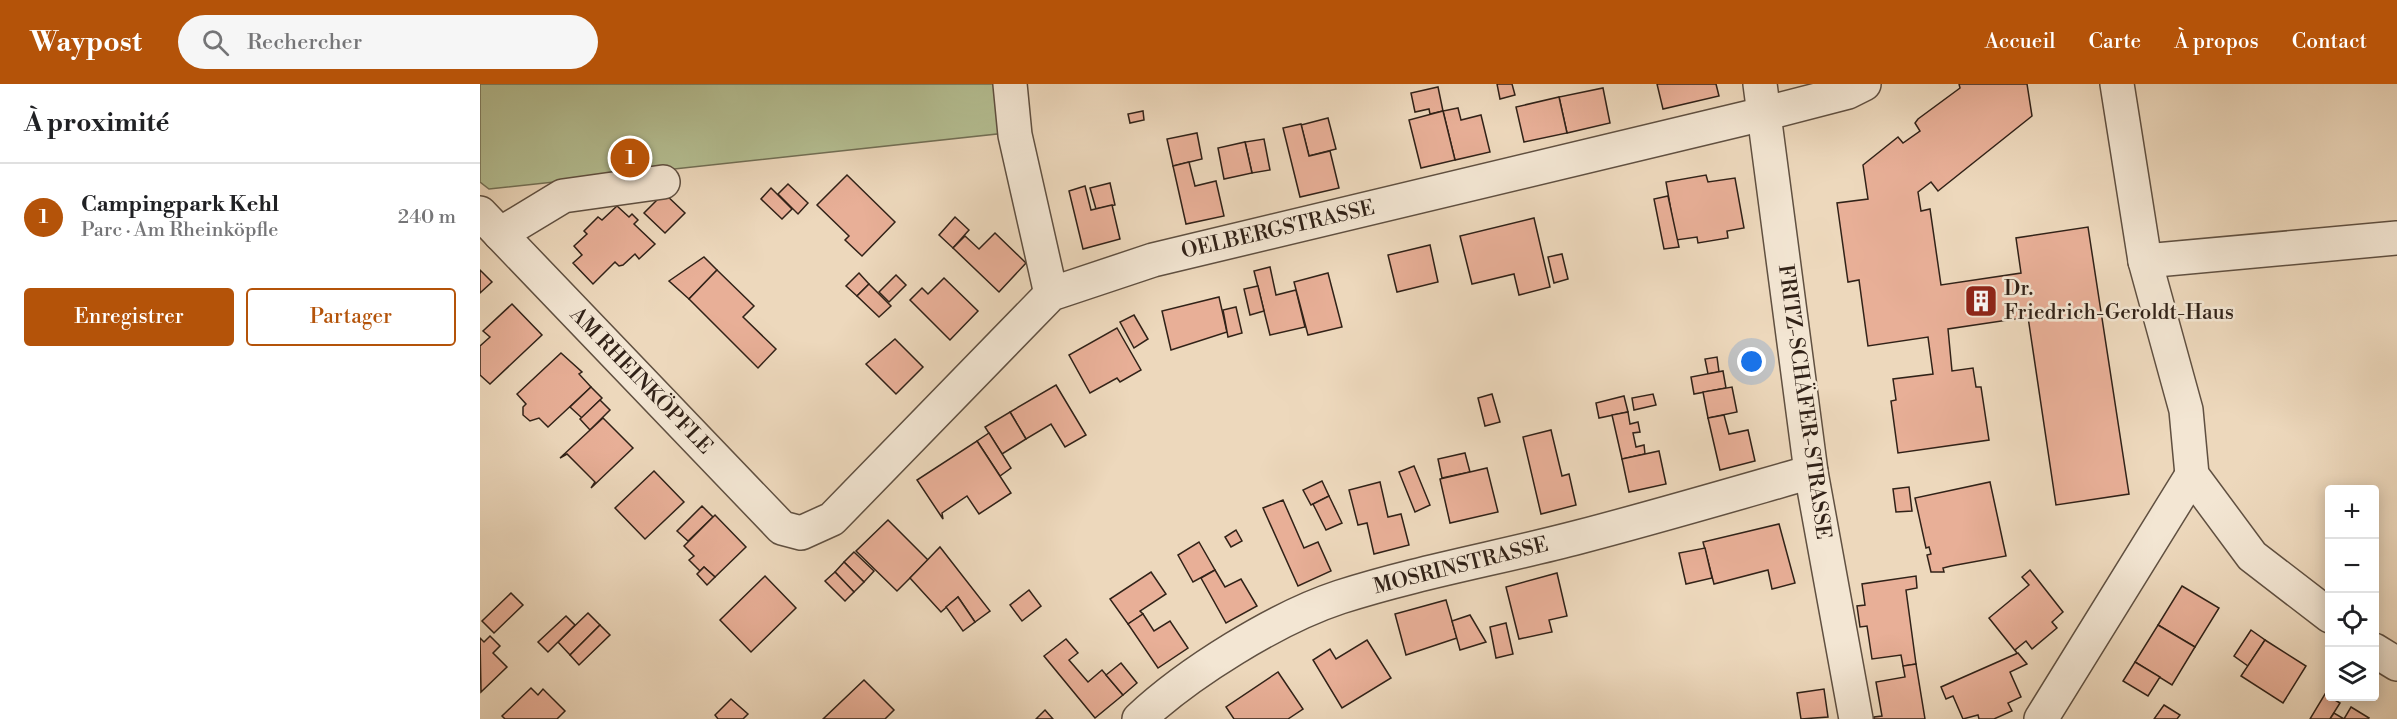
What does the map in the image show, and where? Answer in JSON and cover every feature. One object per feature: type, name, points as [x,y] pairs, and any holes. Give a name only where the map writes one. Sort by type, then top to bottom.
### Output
[{"type":"street","points":[[1010,84],[1015,135],[1051,294]]},
{"type":"street","name":"OELBERGSTRASSE","points":[[782,528],[801,533],[832,519],[1051,294],[1153,260],[1762,99],[1848,92],[1864,84]]},
{"type":"street","points":[[2117,84],[2145,261],[2186,410],[2192,475],[2252,556],[2325,612]]},
{"type":"street","name":"FRITZ-SCHÄFER-STRASSE","points":[[1762,99],[1811,472],[1857,719]]},
{"type":"street","name":"AM RHEINKÖPFLE","points":[[663,182],[563,196],[490,224],[782,528]]},
{"type":"street","points":[[2145,261],[2397,238]]},
{"type":"street","name":"MOSRINSTRASSE","points":[[1139,719],[1168,692],[1285,620],[1338,598],[1410,576],[1578,537],[1811,472]]},
{"type":"street","points":[[2041,719],[2192,475]]},
{"type":"street","points":[[2379,653],[2397,664]]},
{"type":"green space","points":[[480,84],[1001,84],[1006,133],[489,189],[480,182]]},
{"type":"building","points":[[1497,84],[1512,84],[1515,95],[1500,99]]},
{"type":"building","points":[[1657,84],[1716,84],[1719,96],[1663,109]]},
{"type":"building","name":"Dr. Friedrich-Geroldt-Haus","points":[[1959,84],[2027,84],[2032,116],[1938,191],[1931,182],[1918,192],[1921,211],[1930,209],[1941,285],[2021,273],[2016,238],[2088,227],[2129,494],[2056,505],[2028,317],[1948,329],[1952,371],[1973,368],[1976,387],[1981,387],[1989,440],[1898,453],[1891,401],[1896,400],[1893,379],[1933,374],[1928,337],[1868,346],[1859,280],[1848,282],[1837,203],[1868,199],[1863,165],[1898,137],[1903,143],[1920,131],[1915,123],[1918,119],[1960,88]]},
{"type":"building","points":[[1438,87],[1443,111],[1430,114],[1429,109],[1415,112],[1411,93]]},
{"type":"building","points":[[1603,88],[1610,123],[1567,133],[1559,97]]},
{"type":"building","points":[[1559,97],[1567,133],[1524,142],[1516,107]]},
{"type":"building","points":[[1458,108],[1461,120],[1481,115],[1490,152],[1455,160],[1443,111]]},
{"type":"building","points":[[1143,111],[1144,120],[1130,123],[1128,114]]},
{"type":"building","points":[[1443,111],[1455,160],[1421,168],[1409,120]]},
{"type":"building","points":[[1328,118],[1336,149],[1309,156],[1301,125]]},
{"type":"building","points":[[1301,124],[1309,156],[1330,151],[1339,188],[1300,197],[1283,128]]},
{"type":"building","points":[[1197,133],[1202,159],[1173,166],[1167,139]]},
{"type":"building","points":[[1264,139],[1270,170],[1252,173],[1245,142]]},
{"type":"building","points":[[1245,142],[1252,173],[1224,179],[1218,148]]},
{"type":"building","points":[[1189,162],[1195,186],[1216,181],[1224,216],[1186,224],[1173,166]]},
{"type":"building","points":[[847,175],[895,222],[862,256],[845,240],[849,236],[817,205]]},
{"type":"building","points":[[1706,175],[1708,182],[1735,178],[1744,228],[1727,231],[1728,238],[1698,243],[1697,237],[1676,240],[1666,182]]},
{"type":"building","points":[[1110,183],[1115,205],[1096,209],[1090,188]]},
{"type":"building","points":[[788,184],[808,203],[798,214],[778,194]]},
{"type":"building","points":[[1085,186],[1091,210],[1112,205],[1120,239],[1083,249],[1069,191]]},
{"type":"building","points":[[771,188],[792,209],[782,219],[761,199]]},
{"type":"building","points":[[664,193],[685,213],[665,233],[644,213]]},
{"type":"building","points":[[1668,196],[1679,247],[1664,249],[1654,199]]},
{"type":"building","points":[[617,206],[629,217],[632,214],[638,220],[634,224],[655,244],[639,259],[635,254],[623,265],[619,266],[615,262],[593,284],[573,263],[582,255],[574,246],[587,234],[584,231],[598,217],[602,220]]},
{"type":"building","points":[[955,217],[969,230],[953,248],[939,235]]},
{"type":"building","points":[[1534,218],[1550,287],[1519,295],[1514,274],[1472,284],[1460,236]]},
{"type":"building","points":[[995,233],[1026,263],[999,292],[953,248],[965,236],[979,249]]},
{"type":"building","points":[[1430,245],[1438,282],[1397,292],[1388,255]]},
{"type":"building","points":[[1562,254],[1568,279],[1554,283],[1548,257]]},
{"type":"building","points":[[704,257],[717,270],[689,299],[669,281]]},
{"type":"building","points":[[1270,267],[1276,295],[1296,290],[1305,327],[1270,335],[1254,271]]},
{"type":"building","points":[[480,270],[492,282],[480,293]]},
{"type":"building","points":[[717,270],[754,306],[743,317],[776,349],[758,368],[689,299]]},
{"type":"building","points":[[859,273],[869,284],[857,296],[846,286]]},
{"type":"building","points":[[1328,273],[1342,327],[1308,335],[1294,282]]},
{"type":"building","points":[[896,275],[906,285],[889,302],[879,292]]},
{"type":"building","points":[[944,278],[978,311],[950,340],[910,300],[922,288],[928,294]]},
{"type":"building","points":[[869,284],[891,306],[879,317],[857,296]]},
{"type":"building","points":[[1258,286],[1264,311],[1250,315],[1244,289]]},
{"type":"building","points":[[1219,297],[1227,332],[1171,350],[1162,311]]},
{"type":"building","points":[[512,304],[542,335],[490,384],[480,375],[480,346],[490,337],[483,331]]},
{"type":"building","points":[[1236,307],[1242,333],[1228,337],[1223,310]]},
{"type":"building","points":[[1134,315],[1148,339],[1134,348],[1120,322]]},
{"type":"building","points":[[1117,328],[1141,370],[1120,382],[1117,378],[1090,393],[1069,355]]},
{"type":"building","points":[[895,339],[923,367],[896,394],[866,364]]},
{"type":"building","points":[[561,353],[582,372],[579,374],[591,387],[548,427],[539,418],[530,421],[523,415],[523,407],[526,404],[517,394]]},
{"type":"building","points":[[1717,357],[1719,372],[1708,374],[1705,359]]},
{"type":"building","points":[[1723,371],[1726,388],[1694,394],[1691,377]]},
{"type":"building","points":[[1056,385],[1086,435],[1065,447],[1051,424],[1026,439],[1010,412]]},
{"type":"building","points":[[591,387],[602,398],[582,418],[570,407]]},
{"type":"building","points":[[1732,387],[1737,412],[1708,418],[1703,392]]},
{"type":"building","points":[[1492,394],[1500,422],[1485,426],[1478,398]]},
{"type":"building","points":[[1653,394],[1656,405],[1634,410],[1632,398]]},
{"type":"building","points":[[1624,396],[1628,412],[1599,418],[1596,403]]},
{"type":"building","points":[[600,400],[610,410],[590,430],[580,419]]},
{"type":"building","points":[[1010,412],[1026,439],[1002,454],[985,427]]},
{"type":"building","points":[[1628,412],[1630,424],[1638,422],[1640,432],[1633,433],[1636,447],[1644,445],[1645,454],[1622,459],[1612,415]]},
{"type":"building","points":[[1724,415],[1729,434],[1748,430],[1755,461],[1720,470],[1708,418]]},
{"type":"building","points":[[603,418],[633,448],[591,488],[595,482],[567,454],[560,458]]},
{"type":"building","points":[[1551,430],[1562,476],[1569,474],[1576,505],[1541,514],[1523,437]]},
{"type":"building","points":[[989,433],[1011,468],[1000,476],[977,441]]},
{"type":"building","points":[[977,441],[1011,493],[979,514],[967,496],[942,513],[943,519],[917,480]]},
{"type":"building","points":[[1659,451],[1666,484],[1629,492],[1622,459]]},
{"type":"building","points":[[1465,453],[1470,472],[1442,478],[1438,459]]},
{"type":"building","points":[[1414,466],[1430,505],[1415,512],[1399,472]]},
{"type":"building","points":[[1487,468],[1498,512],[1450,523],[1440,479]]},
{"type":"building","points":[[654,471],[684,502],[645,539],[615,508]]},
{"type":"building","points":[[1322,481],[1329,496],[1311,505],[1303,490]]},
{"type":"building","points":[[1380,482],[1388,517],[1401,514],[1409,545],[1374,554],[1367,523],[1358,525],[1349,490]]},
{"type":"building","points":[[1990,482],[2006,556],[1943,568],[1944,572],[1931,572],[1927,555],[1931,554],[1929,547],[1926,548],[1915,498]]},
{"type":"building","points":[[1909,487],[1912,511],[1896,512],[1893,489]]},
{"type":"building","points":[[1329,496],[1342,523],[1326,530],[1313,504]]},
{"type":"building","points":[[1283,500],[1304,548],[1318,542],[1331,571],[1298,586],[1263,508]]},
{"type":"building","points":[[702,506],[713,517],[688,541],[677,531]]},
{"type":"building","points":[[715,515],[746,547],[715,577],[704,567],[700,571],[689,560],[694,556],[684,546]]},
{"type":"building","points":[[888,520],[928,560],[897,591],[856,551]]},
{"type":"building","points":[[1779,524],[1795,583],[1772,589],[1768,570],[1714,584],[1703,542]]},
{"type":"building","points":[[1236,530],[1242,541],[1231,547],[1225,537]]},
{"type":"building","points":[[1199,542],[1215,570],[1193,582],[1178,555]]},
{"type":"building","points":[[940,547],[990,611],[975,622],[958,597],[941,612],[910,578]]},
{"type":"building","points":[[1705,548],[1712,578],[1686,584],[1679,553]]},
{"type":"building","points":[[854,552],[874,571],[864,582],[844,562]]},
{"type":"building","points":[[844,562],[864,582],[854,592],[835,572]]},
{"type":"building","points":[[704,567],[715,577],[707,585],[697,574]]},
{"type":"building","points":[[1215,570],[1225,587],[1241,579],[1257,606],[1226,623],[1201,578]]},
{"type":"building","points":[[2030,570],[2063,612],[2052,622],[2057,628],[2032,649],[2026,641],[2015,650],[2017,653],[1989,618],[2029,585],[2022,577]]},
{"type":"building","points":[[835,572],[854,592],[845,601],[825,581]]},
{"type":"building","points":[[1151,572],[1166,594],[1140,611],[1143,614],[1128,624],[1110,599]]},
{"type":"building","points":[[1557,573],[1567,616],[1549,620],[1552,632],[1519,639],[1506,587]]},
{"type":"building","points":[[765,576],[796,608],[751,652],[720,620]]},
{"type":"building","points":[[1916,576],[1917,588],[1906,590],[1916,664],[1903,666],[1901,655],[1872,659],[1867,626],[1860,627],[1857,606],[1865,605],[1862,584]]},
{"type":"building","points":[[2182,586],[2219,608],[2195,647],[2158,625]]},
{"type":"building","points":[[1029,590],[1041,606],[1022,621],[1010,605]]},
{"type":"building","points":[[511,593],[523,605],[494,633],[482,621]]},
{"type":"building","points":[[958,597],[975,622],[963,631],[946,607]]},
{"type":"building","points":[[1446,600],[1457,638],[1406,655],[1395,614]]},
{"type":"building","points":[[588,613],[600,625],[570,655],[558,642]]},
{"type":"building","points":[[1143,614],[1154,631],[1170,621],[1188,648],[1158,668],[1128,624]]},
{"type":"building","points":[[1470,615],[1486,642],[1460,650],[1452,621]]},
{"type":"building","points":[[566,616],[575,625],[548,652],[538,642]]},
{"type":"building","points":[[1506,623],[1513,654],[1496,658],[1490,627]]},
{"type":"building","points":[[600,625],[610,635],[579,665],[570,655]]},
{"type":"building","points":[[2158,625],[2195,647],[2172,685],[2135,662]]},
{"type":"building","points":[[2251,630],[2265,640],[2248,666],[2234,656]]},
{"type":"building","points":[[490,636],[500,646],[493,653],[507,667],[481,692],[480,638],[484,642]]},
{"type":"building","points":[[1066,639],[1078,653],[1069,660],[1088,682],[1102,670],[1123,695],[1095,718],[1044,656]]},
{"type":"building","points":[[1367,640],[1391,678],[1342,708],[1313,660],[1330,649],[1336,659]]},
{"type":"building","points":[[2265,640],[2306,666],[2283,703],[2241,676]]},
{"type":"building","points":[[2018,653],[2027,664],[2010,672],[2021,697],[2008,703],[2012,711],[1994,719],[1979,719],[1978,715],[1963,719],[1953,696],[1946,699],[1941,687]]},
{"type":"building","points":[[2135,662],[2160,677],[2148,696],[2123,681]]},
{"type":"building","points":[[1121,663],[1137,683],[1123,695],[1106,675]]},
{"type":"building","points":[[1916,664],[1925,719],[1874,719],[1874,717],[1882,716],[1876,682],[1905,677],[1903,666]]},
{"type":"building","points":[[1278,672],[1303,709],[1288,719],[1234,719],[1226,707]]},
{"type":"building","points":[[864,680],[894,710],[885,719],[823,719]]},
{"type":"building","points":[[531,688],[538,695],[543,689],[565,711],[557,719],[505,719],[502,716]]},
{"type":"building","points":[[1824,689],[1828,717],[1801,719],[1797,693]]},
{"type":"building","points":[[2325,694],[2325,701],[2340,703],[2330,719],[2310,719]]},
{"type":"building","points":[[731,699],[748,714],[743,719],[718,719],[715,715]]},
{"type":"building","points":[[2164,705],[2180,715],[2177,719],[2154,719]]},
{"type":"building","points":[[2351,707],[2369,718],[2368,719],[2344,719]]},
{"type":"building","points":[[1045,710],[1053,719],[1036,719]]},
{"type":"building","points":[[2334,713],[2344,719],[2330,719]]},
{"type":"place","name":"Campingpark Kehl","points":[[630,158]]},
{"type":"place","name":"Dr. Friedrich-Geroldt-Haus","points":[[1981,301]]}]
